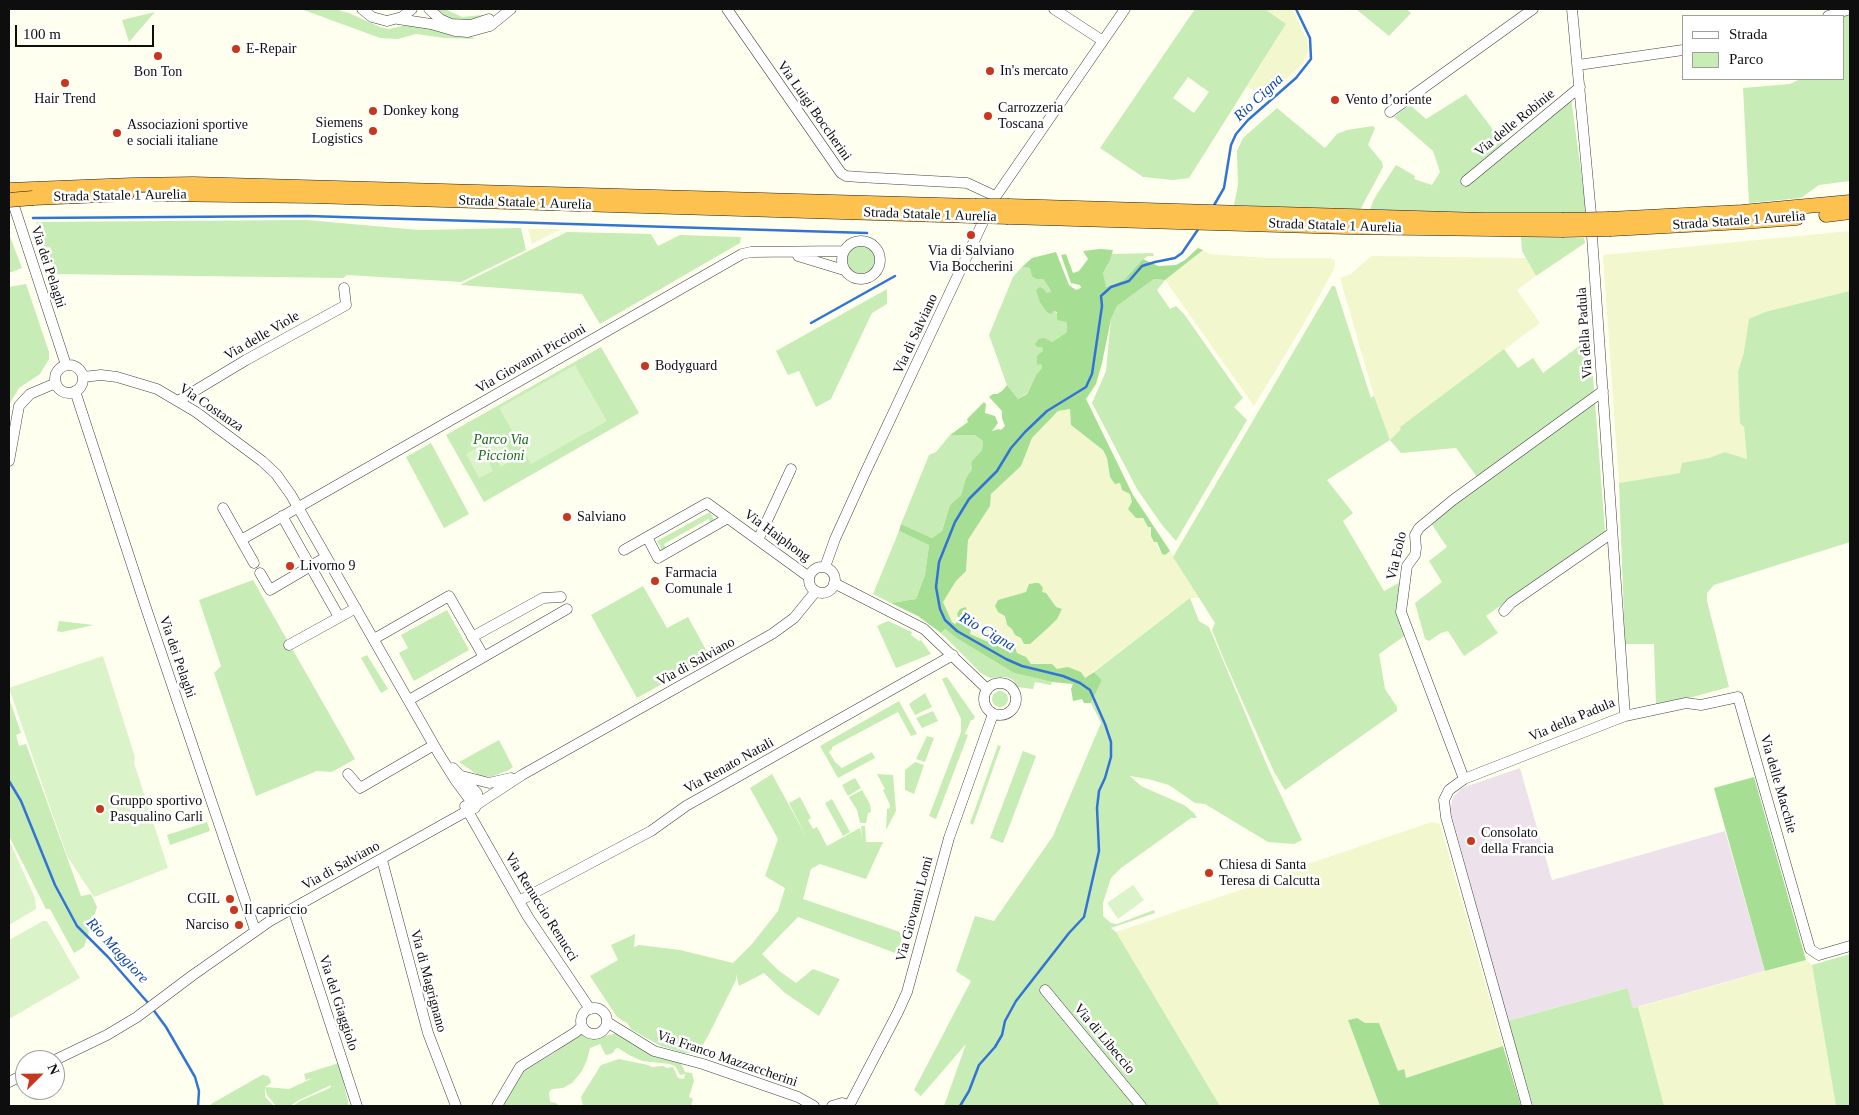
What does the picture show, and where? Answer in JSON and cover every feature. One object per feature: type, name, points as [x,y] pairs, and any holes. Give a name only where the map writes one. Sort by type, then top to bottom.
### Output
[{"type":"highway","name":"Strada Statale 1 Aurelia","points":[[9,190],[32,193],[132,184],[236,185],[978,214],[1009,212],[1269,219],[1452,229],[1742,222],[1850,212]]},
{"type":"highway","name":"Strada Statale 1 Aurelia","points":[[11,203],[32,193]]},
{"type":"highway","name":"Strada Statale 1 Aurelia","points":[[1610,224],[1850,202]]},
{"type":"street","points":[[352,9],[364,11],[381,20],[398,19],[468,32],[490,26],[511,9]]},
{"type":"street","points":[[398,19],[412,9]]},
{"type":"street","points":[[429,9],[440,19],[459,25],[478,23],[502,15]]},
{"type":"street","name":"Via Luigi Boccherini","points":[[726,9],[840,173],[858,178],[967,183],[995,197],[1103,42]]},
{"type":"street","points":[[1055,9],[1103,42],[1125,9]]},
{"type":"street","points":[[1390,112],[1533,9]]},
{"type":"street","points":[[1572,9],[1591,214]]},
{"type":"street","points":[[1831,15],[1850,9]]},
{"type":"street","points":[[1578,65],[1682,50]]},
{"type":"street","name":"Via delle Robinie","points":[[1466,181],[1580,87]]},
{"type":"street","name":"Via dei Pelaghi","points":[[11,203],[66,365]]},
{"type":"street","name":"Via di Salviano","points":[[825,567],[835,539],[978,214]]},
{"type":"street","name":"Via della Padula","points":[[1527,1106],[1446,817],[1444,797],[1449,790],[1464,779],[1625,716],[1592,236]]},
{"type":"street","points":[[864,241],[875,247],[880,258],[877,270],[868,278],[857,279],[844,270],[842,264],[843,251],[852,242],[864,241]]},
{"type":"street","name":"Via Giovanni Piccioni","points":[[298,507],[742,254],[751,252],[843,251]]},
{"type":"street","name":"Via Giovanni Piccioni","points":[[782,253],[799,256],[844,270]]},
{"type":"street","name":"Via delle Viole","points":[[178,401],[346,304],[344,288]]},
{"type":"street","points":[[66,365],[74,365],[83,377],[81,386],[75,391],[64,391],[56,383],[55,377],[57,370],[66,365]]},
{"type":"street","name":"Via Costanza","points":[[83,377],[101,376],[132,380],[157,389],[178,401],[262,461],[284,483],[442,759],[459,779],[470,800],[476,805]]},
{"type":"street","points":[[9,461],[20,406],[30,394],[56,383]]},
{"type":"street","name":"Via dei Pelaghi","points":[[75,391],[255,930]]},
{"type":"street","name":"Via Eolo","points":[[1464,779],[1401,612],[1407,566],[1415,555],[1415,535],[1418,528],[1446,506],[1603,391]]},
{"type":"street","points":[[758,540],[791,469]]},
{"type":"street","name":"Via Haiphong","points":[[624,550],[707,503],[809,577]]},
{"type":"street","points":[[241,540],[298,507]]},
{"type":"street","points":[[222,508],[254,563]]},
{"type":"street","points":[[282,516],[339,617]]},
{"type":"street","name":"Via Haiphong","points":[[647,537],[658,558],[728,518]]},
{"type":"street","points":[[1504,611],[1511,603],[1612,533]]},
{"type":"street","points":[[260,573],[270,590],[326,557]]},
{"type":"street","points":[[825,567],[833,574],[834,583],[828,592],[820,593],[810,585],[809,577],[816,568],[825,567]]},
{"type":"street","points":[[834,583],[924,629],[988,688]]},
{"type":"street","name":"Via di Salviano","points":[[476,805],[522,775],[772,634],[794,618],[816,591]]},
{"type":"street","points":[[374,639],[449,596],[484,657]]},
{"type":"street","points":[[472,638],[543,598],[561,597]]},
{"type":"street","points":[[289,645],[356,608]]},
{"type":"street","points":[[409,700],[567,609]]},
{"type":"street","name":"Via Renato Natali","points":[[519,901],[651,831],[686,806],[953,655]]},
{"type":"street","points":[[1002,683],[1009,686],[1016,702],[1011,711],[1003,715],[993,714],[987,710],[984,703],[984,695],[988,688],[994,684],[1002,683]]},
{"type":"street","name":"Via delle Macchie","points":[[1625,716],[1686,703],[1701,705],[1738,697],[1810,949],[1819,956],[1850,946]]},
{"type":"street","name":"Via Giovanni Lomi","points":[[849,1106],[907,992],[936,879],[993,714]]},
{"type":"street","points":[[348,774],[360,788],[434,745]]},
{"type":"street","points":[[459,779],[490,783],[522,775]]},
{"type":"street","name":"Via Costanza","points":[[459,779],[469,815]]},
{"type":"street","points":[[469,815],[476,805]]},
{"type":"street","name":"Via di Salviano","points":[[65,1055],[107,1035],[142,1014],[255,930],[382,860],[469,815]]},
{"type":"street","name":"Via Renuccio Renucci","points":[[469,815],[519,901],[590,1009]]},
{"type":"street","name":"Via di Magrignano","points":[[382,860],[428,1033],[456,1106]]},
{"type":"street","name":"Via del Giaggiolo","points":[[293,908],[357,1106]]},
{"type":"street","name":"Via di Libeccio","points":[[1045,990],[1141,1106]]},
{"type":"street","points":[[590,1009],[598,1009],[605,1014],[607,1022],[604,1030],[596,1034],[588,1033],[582,1026],[582,1016],[590,1009]]},
{"type":"street","name":"Via Franco Mazzaccherini","points":[[607,1022],[654,1051],[702,1064],[798,1097],[814,1106]]},
{"type":"street","points":[[497,1106],[520,1067],[576,1032],[582,1026]]},
{"type":"street","points":[[790,1106],[798,1097]]},
{"type":"street","points":[[832,1106],[842,1103],[849,1106]]},
{"type":"shaded area","points":[[1520,768],[1552,880],[1725,831],[1765,971],[1633,1008],[1626,988],[1508,1021],[1450,809],[1453,797],[1462,788]]},
{"type":"green space","points":[[301,9],[334,9],[389,29],[406,25],[433,29],[455,37],[472,37],[475,39],[444,38],[416,34],[398,39],[380,38]]},
{"type":"green space","points":[[434,9],[445,9],[462,17],[482,15],[484,18],[461,22],[445,18]]},
{"type":"green space","points":[[1195,9],[1265,9],[1286,24],[1189,178],[1173,180],[1143,177],[1100,148]],"holes":[[[1188,77],[1209,92],[1194,113],[1173,98]]]},
{"type":"green space","points":[[1265,9],[1292,9],[1307,40],[1308,51],[1304,62],[1269,97],[1247,87],[1286,24]]},
{"type":"green space","points":[[1356,9],[1406,9],[1411,13],[1389,36]]},
{"type":"green space","points":[[155,12],[129,42],[122,20]]},
{"type":"green space","points":[[1850,14],[1850,181],[1819,185],[1801,198],[1749,203],[1743,88],[1790,84],[1798,80],[1844,80],[1844,16]]},
{"type":"green space","points":[[1466,94],[1506,147],[1571,98],[1587,215],[1369,212],[1374,199],[1396,165],[1415,176],[1414,179],[1432,185],[1440,172],[1433,151],[1394,117],[1410,105],[1426,119]]},
{"type":"green space","points":[[1277,108],[1325,148],[1337,134],[1347,130],[1373,126],[1375,128],[1368,145],[1382,162],[1383,167],[1360,210],[1234,205],[1238,185],[1237,151],[1243,138]]},
{"type":"green space","points":[[306,220],[419,230],[521,228],[526,250],[461,282],[347,275],[343,278],[54,274],[36,222]]},
{"type":"green space","points":[[528,229],[561,229],[532,244]]},
{"type":"green space","points":[[1850,231],[1850,291],[1818,300],[1744,352],[1738,372],[1747,459],[1725,452],[1681,473],[1619,483],[1603,255]]},
{"type":"green space","points":[[567,232],[651,234],[658,246],[680,235],[741,237],[740,243],[600,324],[582,294],[460,285]]},
{"type":"green space","points":[[9,234],[22,268],[9,273]]},
{"type":"green space","points":[[1521,237],[1584,238],[1585,243],[1536,276],[1522,251]]},
{"type":"green space","points":[[861,246],[871,250],[875,260],[871,270],[861,274],[851,270],[847,260],[851,250]]},
{"type":"green space","points":[[1198,248],[1203,250],[1165,280],[1154,279],[1117,306],[1111,319],[1096,384],[1086,399],[1133,495],[1170,551],[1165,555],[1162,554],[1157,542],[1154,542],[1151,536],[1151,527],[1148,527],[1143,518],[1136,518],[1128,509],[1132,502],[1130,494],[1122,490],[1120,483],[1115,484],[1110,477],[1107,458],[1103,450],[1071,425],[1070,409],[1058,411],[1032,438],[1021,466],[991,494],[990,506],[968,540],[966,571],[956,581],[943,602],[952,622],[955,624],[959,620],[957,614],[960,609],[966,607],[968,619],[973,622],[970,634],[1004,649],[1012,645],[1017,653],[1026,657],[1031,664],[1052,664],[1057,669],[1068,667],[1081,672],[1085,678],[1094,672],[1102,680],[1091,703],[1084,703],[1082,699],[1073,701],[1071,689],[1073,684],[1052,682],[1014,673],[945,629],[941,633],[918,616],[891,603],[916,599],[925,575],[929,545],[899,531],[901,524],[932,538],[942,531],[950,505],[961,495],[966,478],[972,469],[971,462],[982,450],[983,441],[975,435],[950,435],[968,422],[967,419],[984,402],[986,404],[985,413],[995,416],[998,423],[992,431],[1001,430],[1005,426],[1002,411],[989,397],[1002,391],[1007,385],[1018,399],[1027,394],[1036,375],[1042,368],[1041,364],[1037,365],[1037,356],[1043,351],[1042,347],[1037,347],[1035,344],[1039,339],[1044,338],[1052,342],[1067,332],[1067,322],[1057,320],[1057,312],[1054,311],[1051,314],[1047,312],[1040,302],[1036,290],[1040,287],[1046,293],[1051,292],[1048,286],[1043,279],[1036,279],[1032,276],[1030,268],[1022,267],[1032,258],[1056,252],[1069,285],[1076,290],[1081,288],[1080,285],[1071,283],[1061,255],[1066,254],[1073,273],[1079,271],[1088,259],[1083,251],[1113,250],[1109,263],[1103,273],[1106,287],[1124,280],[1143,259],[1158,266],[1176,265],[1185,260]]},
{"type":"green space","points":[[1203,250],[1209,254],[1267,258],[1330,258],[1335,260],[1334,269],[1302,327],[1254,406],[1165,280]]},
{"type":"green space","points":[[1153,253],[1154,256],[1148,256],[1143,259],[1124,280],[1105,287],[1103,273],[1109,264],[1111,254]]},
{"type":"green space","points":[[1371,256],[1526,258],[1536,276],[1517,290],[1540,323],[1401,427],[1402,429],[1390,440],[1374,396],[1340,278],[1351,274]]},
{"type":"green space","points":[[1022,267],[1030,268],[1048,286],[1051,292],[1045,294],[1044,289],[1040,287],[1054,311],[1067,322],[1067,332],[1042,347],[1043,351],[1037,365],[1041,364],[1042,368],[1036,375],[1027,393],[1018,399],[1007,385],[989,335],[1013,277]]},
{"type":"green space","points":[[1154,279],[1165,280],[1157,290],[1170,309],[1176,306],[1184,314],[1243,398],[1234,407],[1247,420],[1176,541],[1162,525],[1137,489],[1092,403],[1106,371],[1111,319],[1117,306]]},
{"type":"green space","points":[[26,284],[49,352],[49,359],[40,374],[19,388],[9,405],[9,287]]},
{"type":"green space","points":[[1332,286],[1335,286],[1371,398],[1374,396],[1390,440],[1327,480],[1353,513],[1343,521],[1384,591],[1406,579],[1404,612],[1410,632],[1379,654],[1385,689],[1397,707],[1397,711],[1285,790],[1274,772],[1225,662],[1212,630],[1215,623],[1173,557]]},
{"type":"green space","points":[[887,289],[887,304],[872,313],[831,399],[816,407],[799,371],[788,375],[776,351]]},
{"type":"green space","points":[[1850,291],[1850,542],[1714,585],[1707,593],[1707,601],[1729,687],[1689,698],[1656,704],[1654,644],[1625,644],[1619,483],[1680,473],[1682,463],[1709,458],[1725,452],[1747,459],[1744,427],[1740,423],[1738,372],[1744,352],[1749,319],[1765,312]]},
{"type":"green space","points":[[1590,338],[1605,531],[1486,616],[1498,633],[1464,656],[1448,631],[1429,641],[1425,639],[1415,603],[1442,582],[1429,561],[1447,547],[1426,516],[1477,477],[1456,448],[1401,453],[1390,440],[1401,429],[1400,427],[1504,349],[1518,368],[1533,358],[1543,373]]},
{"type":"green space","name":"Parco Via Piccioni","points":[[601,347],[639,413],[484,502],[446,435]]},
{"type":"green space","points":[[575,365],[607,421],[531,464],[499,408]]},
{"type":"green space","points":[[1070,409],[1071,425],[1103,450],[1107,458],[1110,477],[1120,483],[1130,494],[1132,502],[1148,527],[1151,526],[1159,550],[1165,555],[1170,551],[1199,598],[1190,598],[1085,678],[1038,663],[1031,664],[1026,657],[1017,653],[1012,645],[1004,649],[970,634],[973,622],[968,619],[967,615],[955,624],[952,622],[943,602],[956,581],[966,571],[968,540],[990,506],[991,494],[1021,466],[1032,438],[1058,411]],"holes":[[[1026,592],[1051,601],[1056,607],[1057,619],[1049,627],[1015,635],[1013,629],[1007,625],[998,600]]]},
{"type":"green space","points":[[501,435],[514,459],[501,467],[487,443]]},
{"type":"green space","points":[[950,435],[975,435],[983,441],[982,450],[971,462],[972,469],[966,478],[961,495],[950,505],[942,531],[932,538],[901,524],[929,455],[936,452]]},
{"type":"green space","points":[[431,443],[469,514],[444,528],[406,457]]},
{"type":"green space","points":[[480,446],[493,471],[479,478],[466,454]]},
{"type":"green space","points":[[710,512],[715,521],[711,523],[708,519],[664,544],[666,548],[662,550],[657,541]]},
{"type":"green space","points":[[899,531],[929,545],[925,575],[916,599],[891,603],[873,594]]},
{"type":"green space","points":[[253,580],[355,759],[332,772],[317,771],[256,796],[214,673],[221,666],[199,600]]},
{"type":"green space","points":[[1039,583],[1043,588],[1042,592],[1046,593],[1056,607],[1062,609],[1057,619],[1049,627],[1030,644],[1024,644],[1021,638],[1015,635],[1007,625],[1005,616],[998,612],[995,606],[998,600],[1026,592],[1029,584]]},
{"type":"green space","points":[[643,586],[667,628],[688,617],[710,657],[637,698],[591,615]]},
{"type":"green space","points":[[1190,598],[1199,621],[1209,627],[1269,770],[1302,840],[1294,844],[1268,842],[1205,804],[1195,803],[1169,785],[1130,776],[1141,786],[1184,805],[1197,818],[1191,818],[1121,868],[1111,878],[1103,903],[1103,916],[1111,923],[1117,924],[1154,910],[1155,913],[1111,928],[1116,932],[1220,1106],[944,1106],[966,1044],[921,1096],[914,1090],[971,981],[956,971],[975,916],[994,921],[1053,836],[1101,723],[1091,703],[1102,680],[1094,672]]},
{"type":"green space","points":[[447,610],[469,650],[414,681],[399,653],[408,648],[401,635]]},
{"type":"green space","points":[[59,621],[94,625],[62,632],[57,631]]},
{"type":"green space","points":[[888,621],[912,632],[911,635],[919,641],[921,640],[931,654],[896,668],[877,626]]},
{"type":"green space","points":[[945,629],[1014,673],[1052,682],[1051,685],[1035,682],[1033,689],[1017,687],[1013,680],[1006,677],[990,678],[981,673],[941,633]]},
{"type":"green space","points":[[367,655],[388,689],[381,693],[361,658]]},
{"type":"green space","name":"Gruppo sportivo Pasqualino Carli","points":[[103,656],[135,757],[134,763],[168,868],[94,897],[67,856],[9,688]]},
{"type":"green space","points":[[947,677],[975,717],[971,720],[965,734],[968,735],[936,819],[929,816],[961,732],[961,719],[942,679]]},
{"type":"green space","points":[[997,691],[1003,691],[1008,696],[1006,705],[997,707],[992,702],[992,696]]},
{"type":"green space","points":[[925,693],[932,707],[915,715],[909,704]]},
{"type":"green space","points":[[9,698],[21,733],[16,735],[19,746],[26,744],[81,896],[91,894],[97,907],[84,947],[74,953],[50,909],[46,909],[9,836]]},
{"type":"green space","points":[[899,701],[917,734],[911,736],[898,712],[832,747],[829,752],[835,762],[842,768],[872,752],[875,758],[838,778],[820,746]]},
{"type":"green space","points":[[933,711],[938,721],[922,728],[916,718]]},
{"type":"green space","points":[[927,736],[934,738],[925,762],[916,759]]},
{"type":"green space","points":[[499,740],[513,767],[509,770],[491,777],[478,775],[459,762]]},
{"type":"green space","points":[[998,745],[1001,746],[973,825],[970,823]]},
{"type":"green space","points":[[1023,751],[1036,756],[1003,843],[990,838]]},
{"type":"green space","points":[[915,762],[924,765],[914,794],[905,790],[905,770]]},
{"type":"green space","points":[[772,774],[808,840],[789,803],[800,797],[811,818],[808,820],[813,829],[817,827],[827,846],[860,828],[862,837],[861,826],[865,826],[866,842],[883,842],[866,879],[820,864],[811,869],[803,899],[903,933],[898,954],[798,917],[762,954],[778,970],[796,983],[813,969],[840,979],[819,1016],[785,993],[764,973],[739,986],[736,974],[736,980],[698,1053],[684,1053],[661,1046],[632,1030],[627,1023],[617,1017],[590,976],[618,960],[611,945],[635,934],[634,947],[639,945],[680,950],[733,963],[752,944],[778,911],[785,888],[765,876],[778,839],[750,788]]},
{"type":"green space","points":[[877,774],[893,775],[896,811],[886,830],[887,809],[890,808],[890,805],[883,790],[885,789]]},
{"type":"green space","points":[[1754,777],[1806,960],[1765,971],[1714,788]]},
{"type":"green space","points":[[855,778],[861,788],[848,796],[842,785]]},
{"type":"green space","points":[[862,790],[870,804],[871,812],[868,813],[866,823],[860,823],[857,810],[849,797]]},
{"type":"green space","points":[[832,799],[850,832],[843,836],[825,803]]},
{"type":"green space","points":[[207,822],[210,831],[170,845],[167,835]]},
{"type":"green space","points":[[1432,822],[1440,824],[1503,1046],[1406,1078],[1398,1072],[1379,1023],[1365,1023],[1357,1018],[1348,1020],[1380,1106],[1220,1106],[1116,932]]},
{"type":"green space","points":[[9,840],[35,898],[36,909],[9,925]]},
{"type":"green space","points":[[1133,885],[1144,900],[1118,919],[1107,903]]},
{"type":"green space","points":[[43,921],[47,921],[80,978],[9,1019],[9,940]]},
{"type":"green space","points":[[1850,954],[1850,1106],[1836,1106],[1812,965]]},
{"type":"green space","points":[[1806,960],[1812,965],[1836,1106],[1664,1106],[1638,1007]]},
{"type":"green space","points":[[1627,988],[1633,1008],[1638,1007],[1664,1106],[1533,1106],[1508,1021]]},
{"type":"green space","points":[[1357,1018],[1365,1023],[1379,1023],[1398,1071],[1404,1069],[1406,1078],[1503,1046],[1521,1106],[1380,1106],[1348,1020]]},
{"type":"green space","points":[[618,1033],[681,1063],[685,1072],[692,1073],[694,1081],[689,1097],[693,1099],[691,1106],[583,1106],[581,1097],[601,1065],[619,1059],[652,1067],[673,1067],[678,1078],[684,1079],[685,1074],[680,1075],[676,1067],[670,1064],[642,1061],[618,1048],[613,1053],[607,1055],[600,1044],[590,1048],[582,1071],[572,1083],[563,1088],[552,1089],[549,1092],[550,1102],[556,1103],[559,1106],[503,1106],[522,1072],[554,1053],[578,1034],[595,1038]]},
{"type":"green space","points":[[339,1063],[349,1106],[293,1106],[330,1088],[331,1085],[290,1106],[276,1106],[267,1095],[265,1087],[289,1089],[313,1078],[306,1080],[304,1074]]},
{"type":"green space","points":[[262,1075],[268,1076],[271,1083],[265,1087],[265,1097],[274,1106],[211,1106],[211,1104]]},
{"type":"waterway","name":"Rio Cigna","points":[[1213,207],[1224,188],[1231,145],[1236,134],[1248,120],[1296,78],[1311,59],[1310,38],[1296,9]]},
{"type":"waterway","points":[[33,218],[308,216],[867,233]]},
{"type":"waterway","name":"Rio Cigna","points":[[960,1106],[969,1091],[979,1065],[995,1047],[1002,1035],[1005,1021],[1016,1001],[1069,933],[1084,917],[1099,851],[1097,808],[1099,791],[1111,757],[1111,742],[1090,690],[1080,683],[1063,676],[1022,666],[1006,659],[957,631],[945,620],[940,609],[936,587],[939,562],[955,522],[969,499],[997,471],[1011,448],[1047,411],[1086,387],[1092,374],[1102,306],[1101,296],[1111,287],[1129,281],[1142,266],[1175,258],[1182,253],[1199,228]]},
{"type":"waterway","points":[[811,323],[895,276]]},
{"type":"waterway","name":"Rio Maggiore","points":[[9,781],[21,801],[55,885],[77,926],[108,957],[149,1004]]},
{"type":"waterway","name":"Rio Maggiore","points":[[152,1008],[166,1027],[195,1077],[199,1091],[198,1106]]},
{"type":"place","name":"E-Repair","points":[[236,49]]},
{"type":"place","name":"Bon Ton","points":[[158,56]]},
{"type":"place","name":"In's mercato","points":[[990,71]]},
{"type":"place","name":"Hair Trend","points":[[65,83]]},
{"type":"place","name":"Vento d’oriente","points":[[1335,100]]},
{"type":"place","name":"Donkey kong","points":[[373,111]]},
{"type":"place","name":"Carrozzeria Toscana","points":[[988,116]]},
{"type":"place","name":"Siemens Logistics","points":[[373,131]]},
{"type":"place","name":"Associazioni sportive e sociali italiane","points":[[117,133]]},
{"type":"place","name":"Via di Salviano Via Boccherini","points":[[971,235]]},
{"type":"place","name":"Bodyguard","points":[[645,366]]},
{"type":"place","name":"Salviano","points":[[567,517]]},
{"type":"place","name":"Livorno 9","points":[[290,566]]},
{"type":"place","name":"Farmacia Comunale 1","points":[[655,581]]},
{"type":"place","name":"Gruppo sportivo Pasqualino Carli","points":[[100,809]]},
{"type":"place","name":"Consolato della Francia","points":[[1471,841]]},
{"type":"place","name":"Chiesa di Santa Teresa di Calcutta","points":[[1209,873]]},
{"type":"place","name":"CGIL","points":[[230,899]]},
{"type":"place","name":"Il capriccio","points":[[234,910]]},
{"type":"place","name":"Narciso","points":[[239,925]]}]
